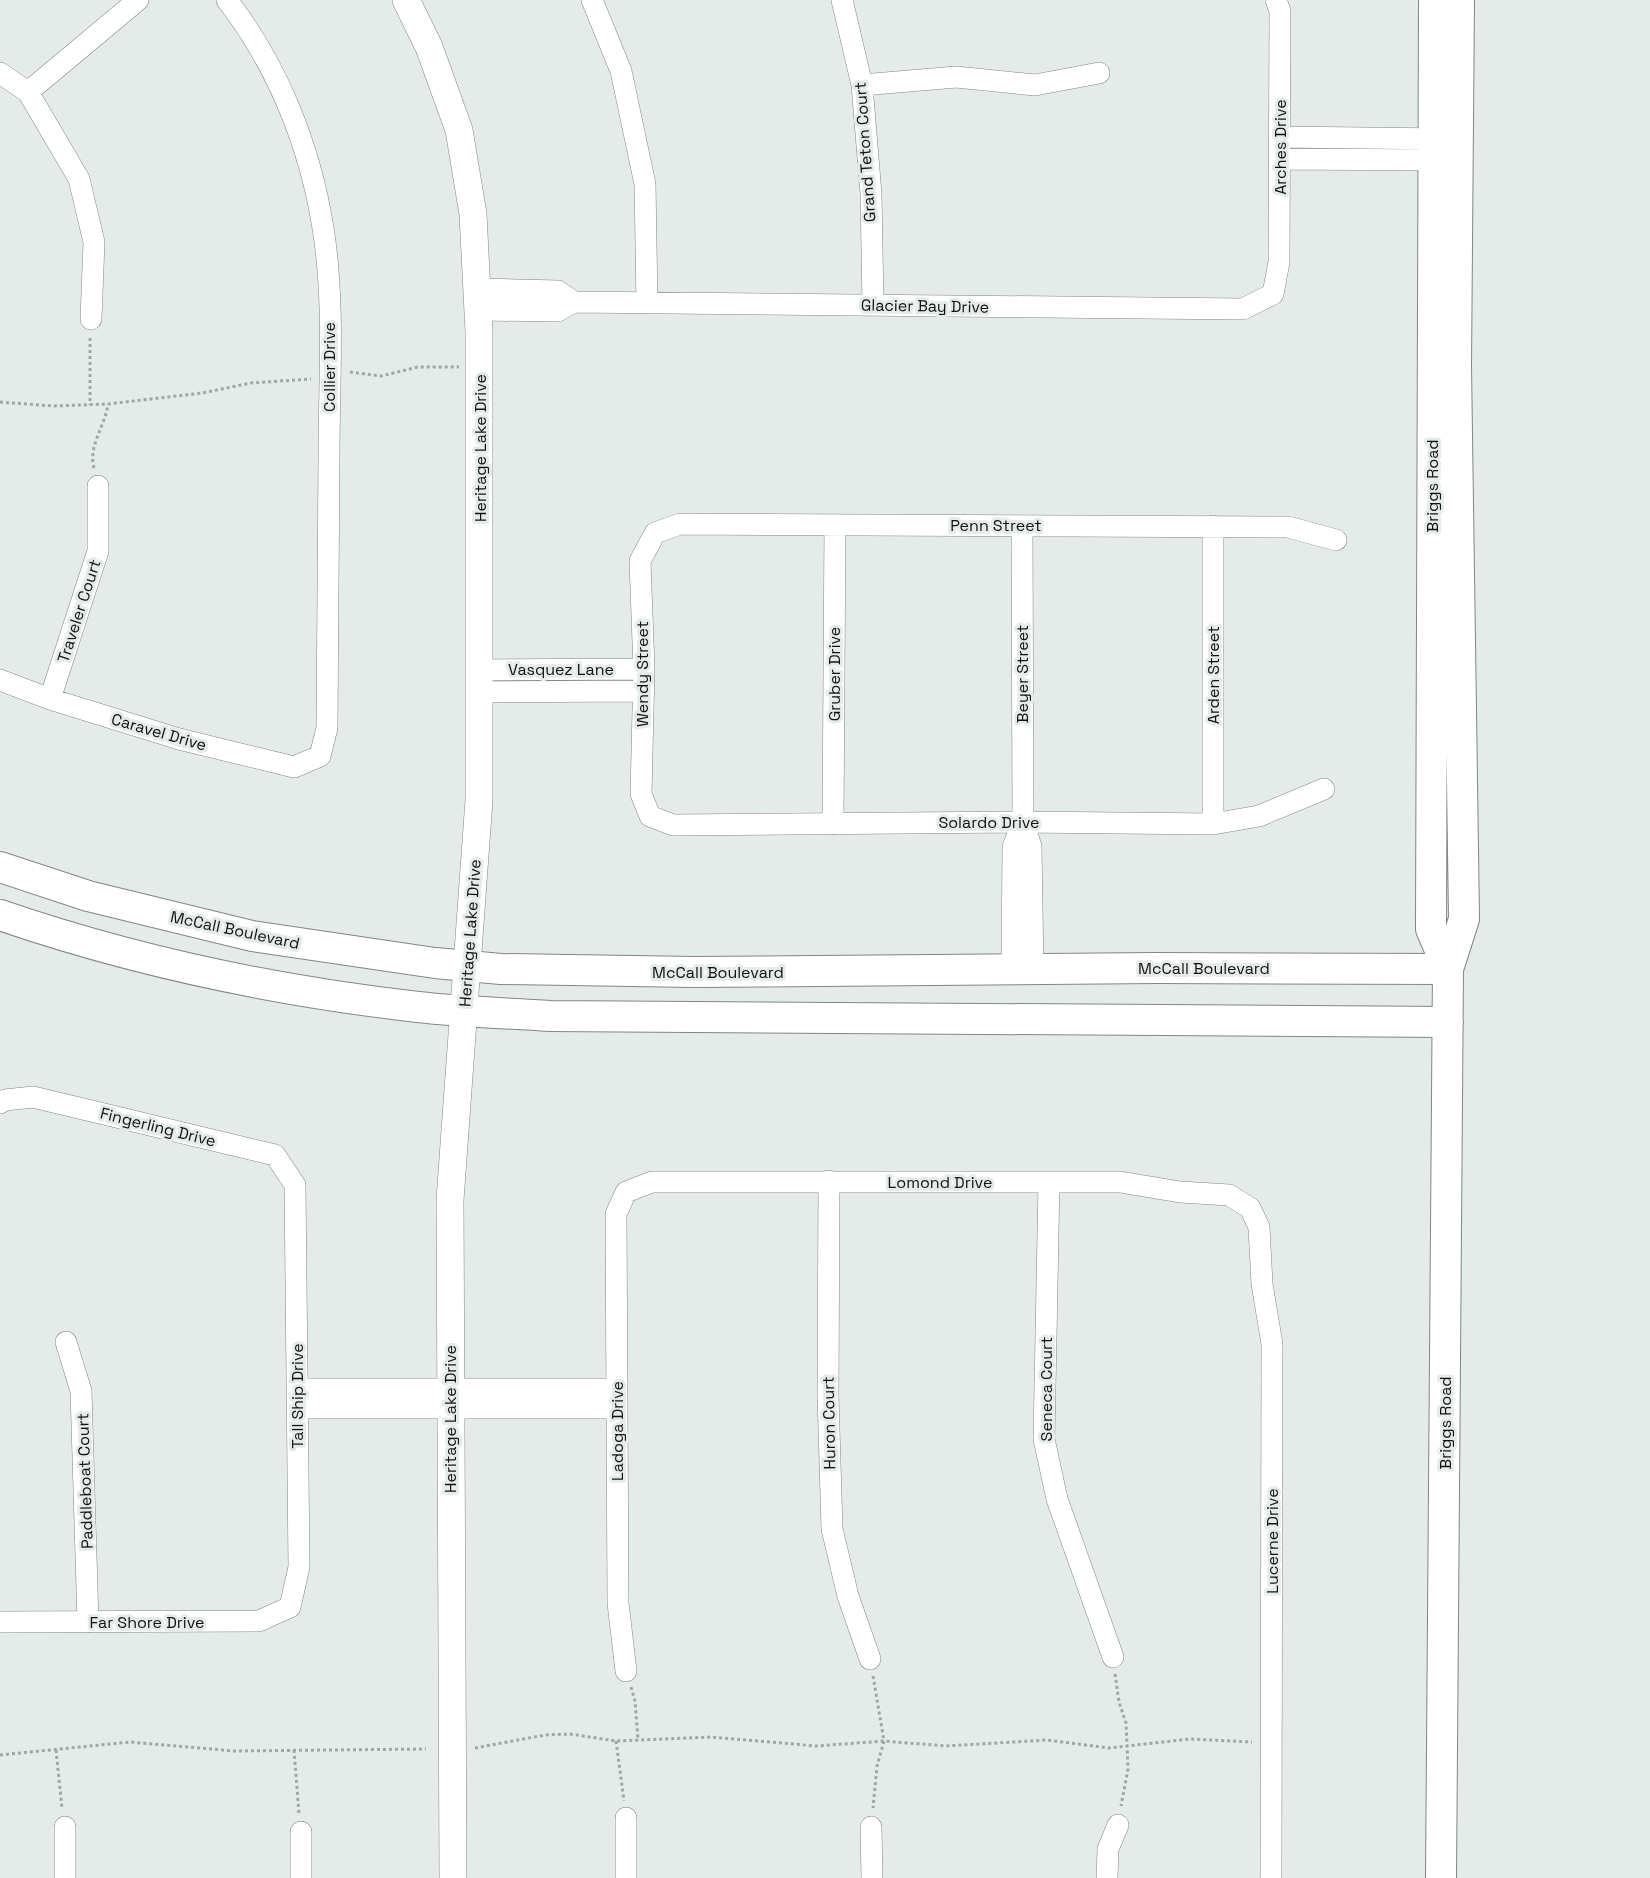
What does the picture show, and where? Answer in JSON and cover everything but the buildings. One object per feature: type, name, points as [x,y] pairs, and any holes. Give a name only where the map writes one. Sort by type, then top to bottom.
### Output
[{"type":"main road","name":"Briggs Road","points":[[1434,0],[1445,149]]},
{"type":"main road","name":"Briggs Road","points":[[1441,1878],[1448,969],[1431,929],[1445,149],[1459,0]]},
{"type":"main road","name":"McCall Boulevard","points":[[0,867],[88,896],[252,936],[333,950],[467,965],[558,972],[1448,969]]},
{"type":"main road","points":[[0,915],[140,956],[244,979],[419,1007],[550,1016],[1448,1022]]},
{"type":"street","points":[[28,92],[138,0]]},
{"type":"street","name":"Collier Drive","points":[[226,0],[247,27],[279,86],[308,156],[324,230],[329,308],[327,728],[320,756]]},
{"type":"street","name":"Heritage Lake Drive","points":[[406,0],[429,47],[459,130],[473,214],[478,300],[479,800],[450,1200],[453,1878]]},
{"type":"street","points":[[592,0],[621,71],[645,184],[647,303]]},
{"type":"street","name":"Grand Teton Court","points":[[842,0],[862,85],[871,194],[873,305]]},
{"type":"street","name":"Arches Drive","points":[[1273,294],[1280,262],[1280,11],[1276,0]]},
{"type":"street","points":[[0,73],[28,92],[79,178],[94,242],[91,319]]},
{"type":"street","points":[[862,85],[956,77],[1035,85],[1099,73]]},
{"type":"street","points":[[1280,137],[1445,149]]},
{"type":"street","points":[[1280,159],[1445,149]]},
{"type":"street","name":"Glacier Bay Drive","points":[[478,300],[558,291],[574,302],[1243,309],[1273,294]]},
{"type":"street","name":"Traveler Court","points":[[50,699],[98,551],[98,486]]},
{"type":"street","name":"Penn Street","points":[[655,533],[680,524],[1213,526],[1288,527],[1336,540]]},
{"type":"street","name":"Gruber Drive","points":[[833,824],[835,525]]},
{"type":"street","name":"Beyer Street","points":[[1022,526],[1023,822],[1031,846],[1023,970]]},
{"type":"street","name":"Arden Street","points":[[1213,526],[1213,824]]},
{"type":"street","name":"Wendy Street","points":[[650,816],[641,794],[644,669],[640,561],[655,533]]},
{"type":"street","name":"Vasquez Lane","points":[[478,681],[644,669]]},
{"type":"street","name":"Caravel Drive","points":[[0,680],[50,699],[179,739],[294,767],[320,756]]},
{"type":"street","name":"Vasquez Lane","points":[[478,681],[644,691]]},
{"type":"street","name":"Solardo Drive","points":[[650,816],[673,825],[1023,822],[1213,824],[1258,816],[1324,789]]},
{"type":"street","name":"Fingerling Drive","points":[[3,1101],[33,1097],[275,1155],[295,1185]]},
{"type":"street","name":"Huron Court","points":[[829,1181],[828,1396],[832,1529],[848,1596],[870,1659]]},
{"type":"street","name":"Lomond Drive","points":[[626,1192],[652,1182],[1120,1182],[1180,1192],[1229,1195],[1250,1208]]},
{"type":"street","name":"Seneca Court","points":[[1049,1182],[1044,1439],[1057,1499],[1113,1657]]},
{"type":"street","name":"Tall Ship Drive","points":[[290,1607],[299,1567],[295,1185]]},
{"type":"street","name":"Ladoga Drive","points":[[626,1192],[616,1214],[618,1603],[626,1671]]},
{"type":"street","name":"Lucerne Drive","points":[[1250,1208],[1259,1227],[1262,1284],[1272,1344],[1271,1878]]},
{"type":"street","name":"Paddleboat Court","points":[[66,1342],[81,1391],[88,1622]]},
{"type":"street","points":[[297,1399],[617,1399]]},
{"type":"street","name":"Far Shore Drive","points":[[0,1622],[259,1621],[290,1607]]},
{"type":"street","points":[[626,1818],[626,1878]]},
{"type":"street","points":[[1107,1878],[1108,1849],[1119,1825]]},
{"type":"street","points":[[65,1827],[65,1878]]},
{"type":"street","points":[[871,1827],[872,1878]]},
{"type":"street","points":[[301,1832],[302,1878]]},
{"type":"path","points":[[90,405],[88,351],[91,319]]},
{"type":"path","points":[[0,402],[108,404],[202,393],[251,383],[305,381],[354,371],[381,376],[418,367],[453,366]]},
{"type":"path","points":[[98,486],[91,455],[106,420],[108,404]]},
{"type":"path","points":[[1113,1657],[1119,1702],[1126,1723],[1128,1769],[1119,1825]]},
{"type":"path","points":[[870,1659],[884,1741],[877,1766],[871,1827]]},
{"type":"path","points":[[626,1671],[635,1701],[638,1739]]},
{"type":"path","points":[[475,1748],[545,1735],[570,1734],[616,1741],[711,1737],[816,1746],[884,1741],[946,1746],[1047,1740],[1109,1748],[1190,1739],[1221,1742],[1271,1742]]},
{"type":"path","points":[[616,1741],[626,1818]]},
{"type":"path","points":[[0,1755],[130,1742],[234,1751],[426,1749]]},
{"type":"path","points":[[56,1750],[65,1827]]},
{"type":"path","points":[[294,1750],[295,1793],[301,1832]]}]
